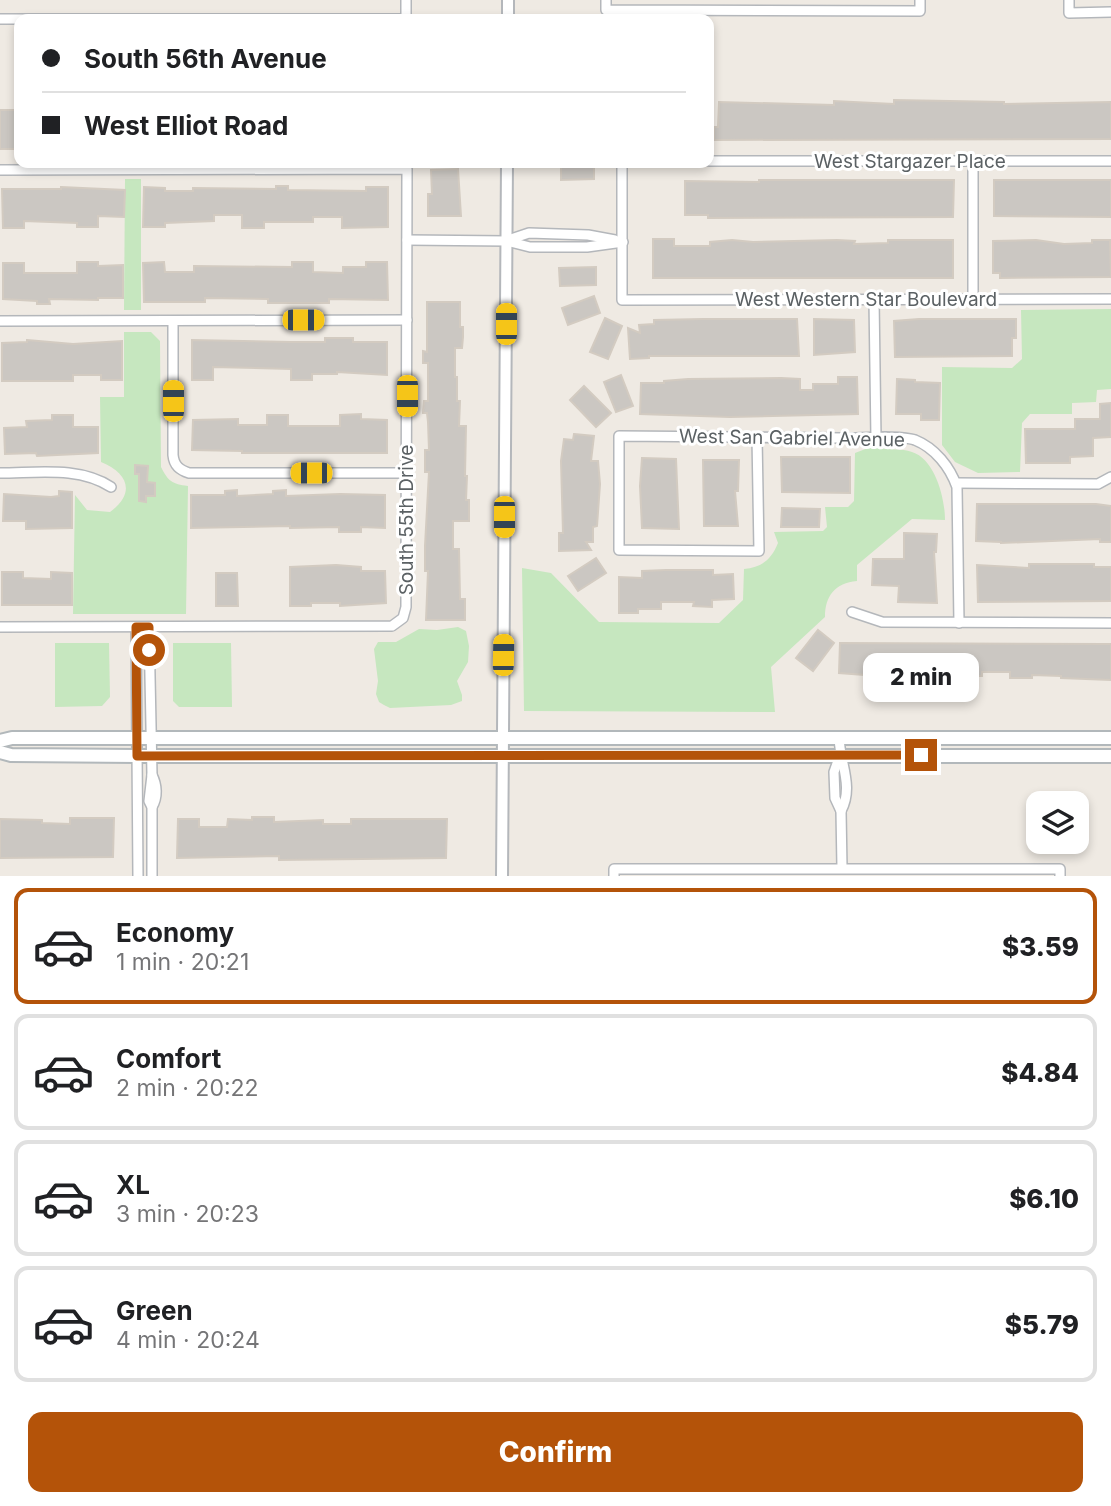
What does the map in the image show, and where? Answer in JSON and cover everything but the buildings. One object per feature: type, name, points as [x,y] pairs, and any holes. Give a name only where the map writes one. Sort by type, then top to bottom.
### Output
[{"type":"main road","points":[[0,741],[12,738],[1111,738]]},
{"type":"main road","points":[[0,752],[11,755],[137,756],[1111,756]]},
{"type":"street","points":[[606,0],[606,10],[920,11],[920,0]]},
{"type":"street","points":[[1069,0],[1069,13],[1111,12]]},
{"type":"street","name":"West Stargazer Place","points":[[714,161],[1111,160]]},
{"type":"street","points":[[973,161],[973,298]]},
{"type":"street","points":[[502,876],[507,168]]},
{"type":"street","points":[[407,240],[507,241],[529,233],[588,235],[623,242],[622,168]]},
{"type":"street","name":"South 55th Drive","points":[[0,170],[407,169],[407,607],[403,618],[392,626],[149,627]]},
{"type":"street","name":"West Western Star Boulevard","points":[[623,242],[622,300],[1111,299]]},
{"type":"street","points":[[874,299],[876,439]]},
{"type":"street","points":[[173,320],[173,455],[177,467],[190,473],[406,473]]},
{"type":"street","points":[[0,321],[407,320]]},
{"type":"street","name":"West San Gabriel Avenue","points":[[757,437],[758,551],[619,550],[620,436],[907,438],[922,444],[941,460],[956,483]]},
{"type":"street","points":[[0,473],[77,474],[101,480],[111,487]]},
{"type":"street","points":[[959,622],[959,505],[956,483],[1098,484],[1111,477]]},
{"type":"street","points":[[852,612],[882,622],[1111,623]]},
{"type":"street","points":[[0,627],[149,627],[151,756],[152,775],[156,783],[156,800],[152,807],[152,876]]},
{"type":"street","points":[[136,627],[138,876]]},
{"type":"street","points":[[839,738],[840,755],[834,772],[835,798],[841,811],[842,868]]},
{"type":"street","points":[[138,807],[152,807]]},
{"type":"street","points":[[614,872],[842,868],[1060,872]]},
{"type":"green space","points":[[125,179],[141,179],[141,310],[124,310]]},
{"type":"green space","points":[[1111,309],[1111,389],[1097,390],[1096,402],[1072,403],[1072,414],[1030,414],[1022,423],[1020,472],[978,473],[955,462],[942,445],[942,367],[1012,368],[1022,359],[1021,310]]},
{"type":"green space","points":[[124,332],[151,332],[160,341],[161,467],[171,481],[188,486],[186,614],[73,614],[75,495],[87,510],[110,512],[118,505],[126,491],[123,478],[101,462],[100,397],[124,397]]},
{"type":"green space","points":[[879,447],[912,452],[927,462],[941,491],[945,520],[912,519],[857,565],[857,581],[849,582],[833,592],[827,603],[825,617],[771,667],[775,712],[524,711],[522,568],[551,573],[599,622],[719,623],[743,600],[744,569],[765,562],[772,554],[778,543],[774,532],[823,531],[827,527],[825,507],[848,507],[854,501],[855,453]]},
{"type":"green space","points":[[458,627],[466,631],[469,646],[468,662],[457,681],[462,701],[451,705],[390,708],[379,702],[376,694],[378,681],[374,649],[378,642],[396,642],[419,629]]},
{"type":"green space","points":[[55,643],[109,643],[110,697],[102,706],[55,707]]},
{"type":"green space","points":[[173,643],[231,643],[232,707],[179,707],[173,701]]},
{"type":"route","points":[[149,650],[149,627],[136,627],[137,756],[921,755]]}]
